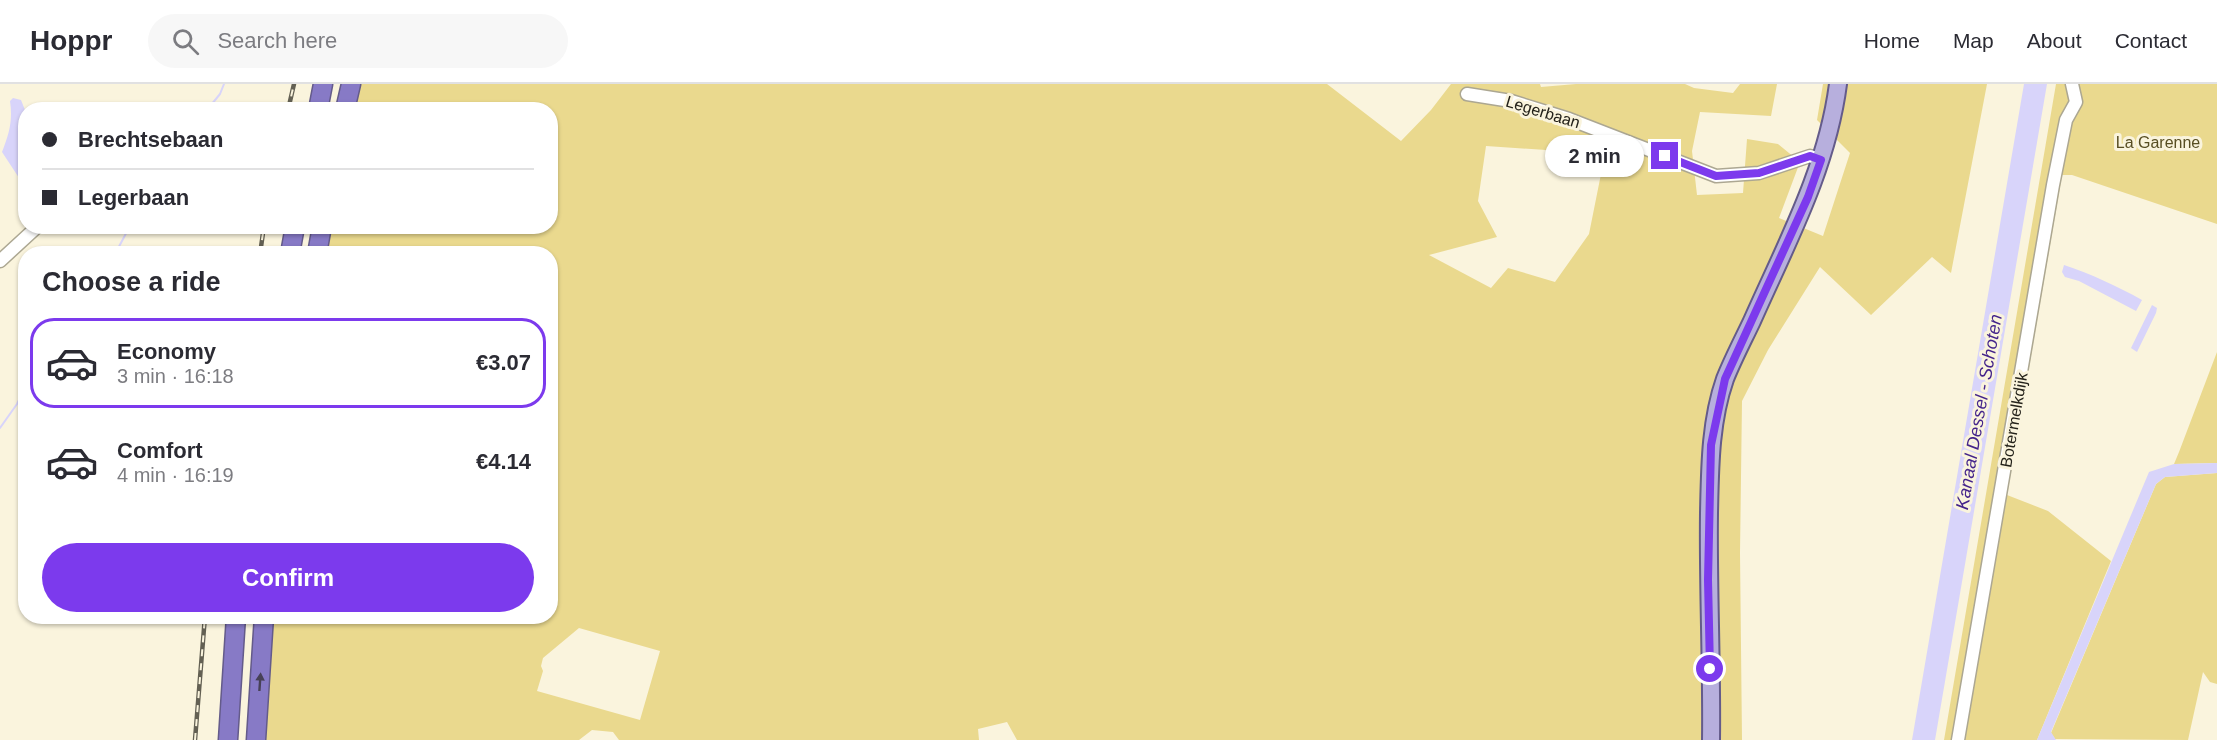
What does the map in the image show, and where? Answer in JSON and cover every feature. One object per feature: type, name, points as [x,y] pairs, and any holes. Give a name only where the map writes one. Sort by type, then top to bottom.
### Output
[{"type":"highway","points":[[320,102],[323,84]]},
{"type":"highway","points":[[347,102],[351,84]]},
{"type":"highway","points":[[228,740],[235,624]]},
{"type":"highway","points":[[256,740],[263,624]]},
{"type":"main road","points":[[1711,740],[1708,580],[1711,445],[1715,422],[1725,379],[1808,197],[1821,160],[1835,107],[1838,84]]},
{"type":"street","name":"Botermelkdijk","points":[[1958,740],[2053,185],[2066,120],[2076,102],[2072,84]]},
{"type":"street","name":"Legerbaan","points":[[1467,94],[1511,101],[1569,118],[1716,176],[1759,173],[1810,156],[1821,160]]},
{"type":"street","points":[[0,261],[29,234]]},
{"type":"green space","points":[[359,84],[1327,84],[1401,141],[1431,110],[1451,84],[1540,84],[1541,87],[1576,84],[1685,84],[1694,88],[1733,93],[1740,84],[1777,84],[1771,116],[1700,112],[1692,151],[1697,195],[1743,193],[1747,139],[1778,144],[1800,162],[1779,218],[1823,236],[1850,153],[1817,120],[1823,84],[1987,84],[1951,273],[1932,257],[1871,315],[1820,267],[1768,350],[1742,401],[1740,553],[1742,740],[1017,740],[1007,722],[978,729],[979,740],[619,740],[613,732],[592,730],[579,740],[264,740],[272,624],[558,624],[558,246],[326,246],[329,234],[558,234],[558,102],[355,102]],"holes":[[[1486,146],[1605,154],[1589,234],[1555,282],[1508,268],[1491,288],[1429,255],[1497,237],[1478,201]],[[579,628],[660,651],[640,720],[537,691],[543,671],[541,666],[543,658]]]},
{"type":"green space","name":"La Garenne","points":[[2056,84],[2217,84],[2217,224],[2072,175],[2062,175],[2007,495],[2048,511],[2111,561],[2037,740],[1944,740]]},
{"type":"green space","points":[[2217,352],[2217,463],[2174,464],[2179,452]]},
{"type":"green space","points":[[2217,473],[2217,684],[2210,682],[2203,672],[2188,740],[2055,739],[2051,733],[2156,484],[2165,477]]},
{"type":"water","name":"Kanaal Dessel - Schoten","points":[[2024,84],[2047,84],[1935,740],[1912,740]]},
{"type":"water","points":[[13,98],[22,102],[18,102],[18,176],[2,152],[10,127],[10,101]]},
{"type":"water","points":[[2064,265],[2084,272],[2142,300],[2136,311],[2079,281],[2065,277],[2062,272]]},
{"type":"water","points":[[2152,305],[2157,308],[2156,313],[2137,352],[2131,348]]},
{"type":"water","points":[[2217,463],[2217,473],[2165,477],[2156,484],[2051,732],[2056,740],[2037,740],[2149,472],[2174,464]]},
{"type":"waterway","points":[[214,102],[224,84]]},
{"type":"waterway","points":[[119,246],[126,234]]},
{"type":"waterway","points":[[0,428],[18,402]]},
{"type":"railway","points":[[290,102],[294,84]]},
{"type":"railway","points":[[261,246],[263,234]]},
{"type":"railway","points":[[195,740],[204,624]]},
{"type":"route","points":[[1665,156],[1716,176],[1759,173],[1810,156],[1821,160],[1808,197],[1725,379],[1719,402],[1711,445],[1708,580],[1710,669]]}]
